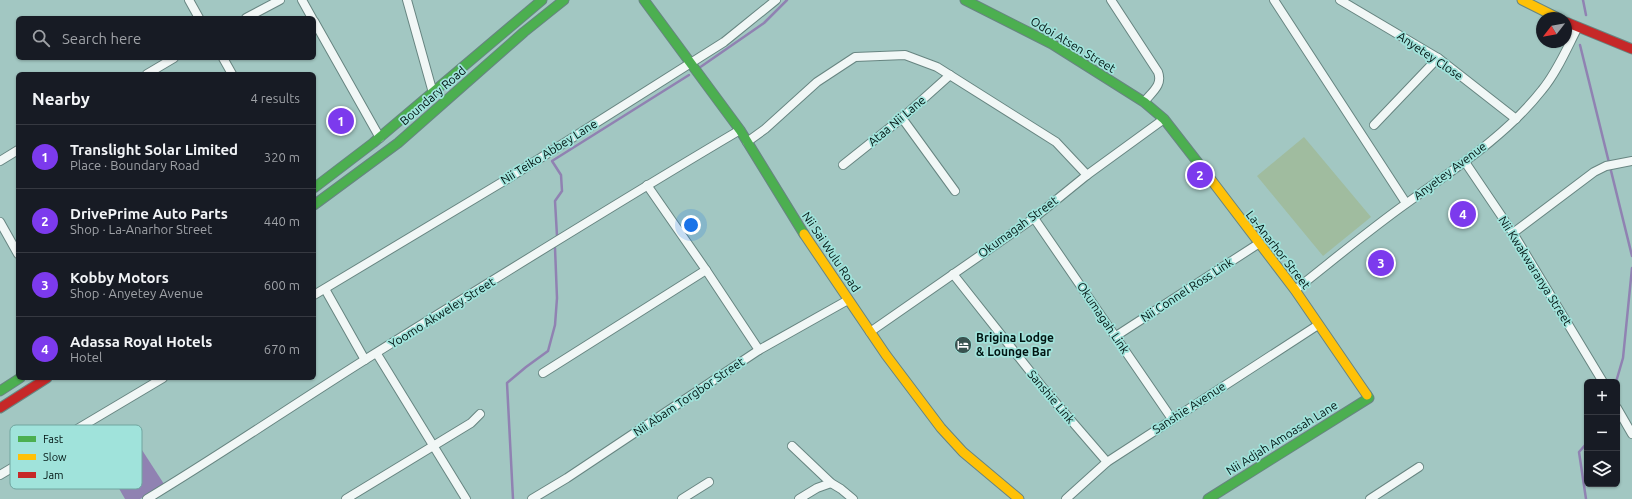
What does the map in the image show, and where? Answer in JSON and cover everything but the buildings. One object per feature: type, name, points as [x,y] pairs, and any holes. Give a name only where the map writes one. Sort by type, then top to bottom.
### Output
[{"type":"street","points":[[189,0],[198,16]]},
{"type":"street","points":[[250,16],[280,0]]},
{"type":"street","points":[[302,0],[311,16]]},
{"type":"street","points":[[407,0],[433,93]]},
{"type":"street","name":"Boundary Road","points":[[316,187],[340,170],[380,138],[542,0]]},
{"type":"street","name":"Boundary Road","points":[[316,204],[369,165],[408,134],[532,25],[564,0]]},
{"type":"street","name":"Nii Sai Wulu Road","points":[[644,0],[740,130],[800,228],[848,300],[932,416],[958,447],[1019,499]]},
{"type":"street","name":"Nii Teiko Abbey Lane","points":[[316,294],[504,181],[690,62],[724,42],[776,0]]},
{"type":"street","name":"Odoi Atsen Street","points":[[965,0],[1052,44],[1144,102],[1164,119]]},
{"type":"street","points":[[1111,0],[1158,72],[1160,78],[1160,83],[1144,102]]},
{"type":"street","points":[[1274,0],[1406,203]]},
{"type":"street","name":"Anyetey Close","points":[[1340,0],[1438,58],[1516,119]]},
{"type":"street","points":[[1522,0],[1546,12]]},
{"type":"street","points":[[1572,24],[1632,49]]},
{"type":"street","points":[[316,25],[380,138]]},
{"type":"street","name":"Anyetey Avenue","points":[[1295,290],[1406,203],[1465,162],[1516,119],[1543,90],[1578,27]]},
{"type":"street","points":[[747,142],[765,129],[817,82],[855,57],[905,55],[937,67],[1056,142],[1087,175]]},
{"type":"street","points":[[1374,125],[1438,58]]},
{"type":"street","points":[[150,72],[171,60]]},
{"type":"street","points":[[223,60],[231,72]]},
{"type":"street","name":"Ataa Nii Lane","points":[[843,165],[902,118],[950,75]]},
{"type":"street","points":[[902,118],[955,191]]},
{"type":"street","name":"Okumagah Street","points":[[870,332],[1034,218],[1087,175],[1164,119]]},
{"type":"street","name":"La-Anarhor Street","points":[[1164,119],[1258,244],[1295,290],[1369,398]]},
{"type":"street","name":"Yoomo Akweley Street","points":[[147,499],[214,458],[365,360],[377,354],[647,185],[740,130]]},
{"type":"street","points":[[0,161],[16,151]]},
{"type":"street","points":[[1512,233],[1594,172],[1606,166],[1632,161]]},
{"type":"street","name":"Nii Kwakwaranya Street","points":[[1465,162],[1512,233],[1601,379]]},
{"type":"street","points":[[647,185],[759,350]]},
{"type":"street","name":"Okumagah Link","points":[[1034,218],[1172,420]]},
{"type":"street","points":[[0,222],[16,250]]},
{"type":"street","name":"Nii Connel Ross Link","points":[[1116,336],[1258,244]]},
{"type":"street","points":[[543,373],[706,270]]},
{"type":"street","name":"Sanshie Link","points":[[953,274],[1044,389],[1107,462]]},
{"type":"street","points":[[325,289],[365,360]]},
{"type":"street","name":"Nii Abam Torgbor Street","points":[[532,499],[759,350],[848,300]]},
{"type":"street","name":"Sanshie Avenue","points":[[1066,499],[1107,462],[1318,325]]},
{"type":"street","points":[[377,354],[466,499]]},
{"type":"street","points":[[0,391],[17,380]]},
{"type":"street","points":[[0,408],[44,380]]},
{"type":"street","points":[[84,425],[160,380]]},
{"type":"street","name":"Nii Adjah Amoasah Lane","points":[[1208,499],[1369,398]]},
{"type":"street","points":[[346,499],[471,423],[480,414]]},
{"type":"street","points":[[1620,414],[1632,434]]},
{"type":"street","points":[[792,446],[831,483],[853,499]]},
{"type":"street","points":[[1370,499],[1419,467]]},
{"type":"street","points":[[0,475],[10,469]]},
{"type":"street","points":[[682,499],[709,482]]},
{"type":"street","points":[[799,499],[817,488],[831,483]]},
{"type":"green space","points":[[1304,137],[1371,217],[1323,256],[1257,176]]},
{"type":"shaded area","points":[[142,450],[164,484],[140,499],[125,499],[119,489],[142,489]]},
{"type":"waterway","points":[[699,68],[764,23],[787,0]]},
{"type":"waterway","points":[[1583,0],[1586,15]]},
{"type":"waterway","points":[[1580,45],[1632,256]]},
{"type":"waterway","points":[[557,236],[555,201],[562,191],[561,175],[552,161],[689,75]]},
{"type":"waterway","points":[[513,499],[507,383],[548,351],[555,325],[557,298],[555,248]]},
{"type":"waterway","points":[[1617,379],[1623,358],[1632,268]]},
{"type":"waterway","points":[[1584,446],[1579,452],[1586,499]]},
{"type":"traffic: fast","points":[[316,186],[373,143],[542,0]]},
{"type":"traffic: fast","points":[[316,204],[398,143],[524,32],[564,0]]},
{"type":"traffic: fast","points":[[644,0],[740,130],[804,234]]},
{"type":"traffic: fast","points":[[965,0],[1052,44],[1144,102],[1164,119],[1206,173]]},
{"type":"traffic: fast","points":[[0,391],[17,380]]},
{"type":"traffic: fast","points":[[1208,499],[1369,398],[1367,395]]},
{"type":"traffic: slow","points":[[1522,0],[1546,12]]},
{"type":"traffic: slow","points":[[1206,173],[1295,290],[1367,395]]},
{"type":"traffic: slow","points":[[804,234],[886,355],[941,428],[963,452],[1019,499]]},
{"type":"traffic: jam","points":[[1572,24],[1632,49]]},
{"type":"traffic: jam","points":[[0,408],[44,380]]},
{"type":"place","name":"Translight Solar Limited","points":[[341,121]]},
{"type":"place","name":"DrivePrime Auto Parts","points":[[1200,175]]},
{"type":"place","name":"Adassa Royal Hotels","points":[[1463,214]]},
{"type":"place","name":"Kobby Motors","points":[[1381,263]]},
{"type":"place","name":"Brigina Lodge & Lounge Bar","points":[[963,345]]}]
